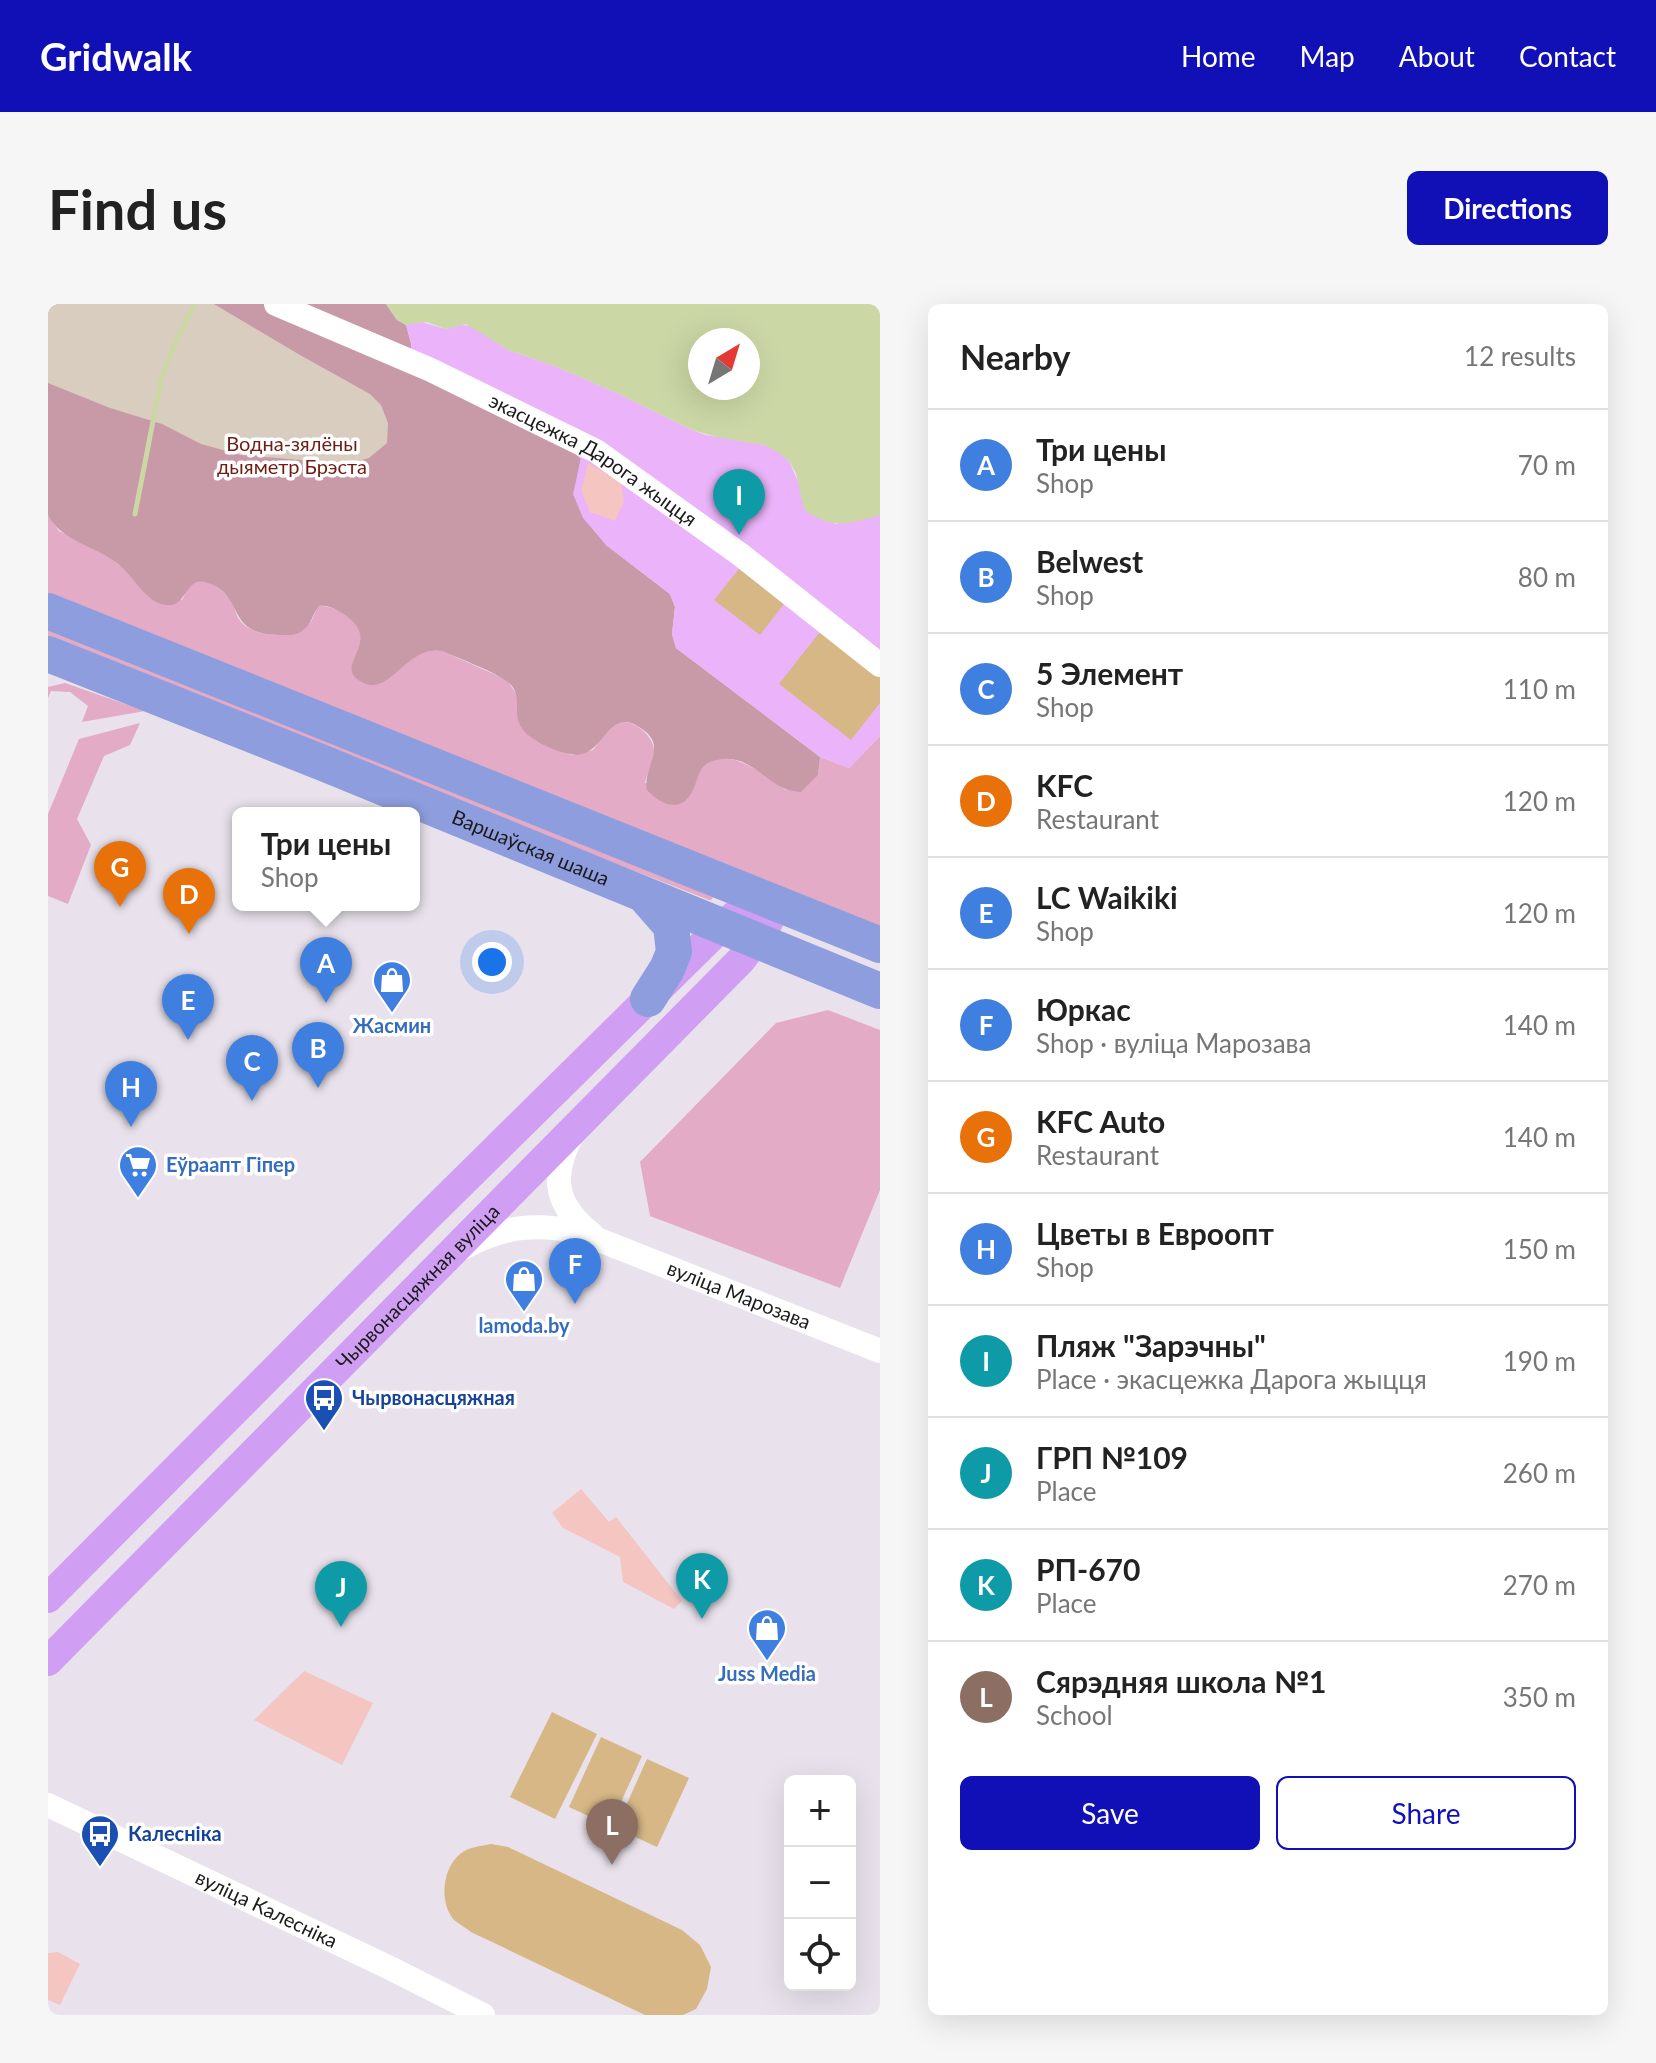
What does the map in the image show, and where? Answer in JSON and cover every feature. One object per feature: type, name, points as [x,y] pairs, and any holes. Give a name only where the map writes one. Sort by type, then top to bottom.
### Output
[{"type":"highway","name":"Варшаўская шаша","points":[[48,611],[880,945]]},
{"type":"highway","name":"Варшаўская шаша","points":[[48,654],[880,991]]},
{"type":"highway","points":[[48,679],[101,674]]},
{"type":"highway","points":[[643,894],[671,926],[674,952],[648,999]]},
{"type":"main road","name":"Чырвонасцяжная вуліца","points":[[48,1598],[722,926],[768,900]]},
{"type":"main road","name":"Чырвонасцяжная вуліца","points":[[48,1661],[741,960],[756,940],[768,900]]},
{"type":"street","name":"экасцежка Дарога жыцця","points":[[276,304],[431,370],[596,451],[741,555],[880,665]]},
{"type":"street","name":"вуліца Марозава","points":[[577,1125],[561,1159],[559,1190],[574,1218],[599,1239]]},
{"type":"street","name":"вуліца Марозава","points":[[447,1256],[485,1236],[518,1227],[562,1228],[599,1239],[880,1351]]},
{"type":"street","name":"вуліца Калесніка","points":[[48,1805],[483,2015]]},
{"type":"shaded area","points":[[386,304],[880,304],[880,515],[850,523],[822,520],[804,509],[796,473],[789,461],[765,445],[692,430],[557,367],[508,350],[466,324],[446,329],[427,322],[406,325],[397,320]]},
{"type":"shaded area","points":[[588,463],[621,482],[624,502],[615,521],[590,512],[581,490]]},
{"type":"shaded area","points":[[48,515],[59,531],[111,558],[131,575],[182,600],[192,583],[202,580],[213,584],[230,599],[241,622],[255,631],[294,634],[307,626],[319,606],[337,610],[357,626],[364,649],[385,681],[411,659],[434,651],[442,651],[507,680],[517,695],[517,712],[534,739],[572,755],[593,750],[613,725],[619,722],[633,724],[646,733],[653,746],[653,760],[645,783],[692,792],[702,769],[711,761],[722,758],[745,764],[786,790],[818,775],[820,757],[849,768],[880,736],[880,930],[48,601]]},
{"type":"shaded area","points":[[742,565],[787,600],[760,635],[714,600]]},
{"type":"shaded area","points":[[48,626],[715,895],[709,900],[48,640]]},
{"type":"shaded area","points":[[823,628],[880,673],[880,703],[851,740],[779,684]]},
{"type":"shaded area","points":[[65,683],[145,711],[82,722],[88,706],[70,692],[51,691],[48,698],[48,687]]},
{"type":"shaded area","points":[[140,723],[130,745],[104,756],[77,819],[91,845],[68,904],[48,896],[48,814],[79,739]]},
{"type":"shaded area","points":[[828,1010],[880,1030],[880,1190],[840,1288],[650,1216],[640,1162],[776,1023]]},
{"type":"shaded area","points":[[581,1489],[609,1522],[616,1517],[682,1601],[674,1609],[623,1582],[620,1557],[563,1528],[552,1513]]},
{"type":"shaded area","points":[[304,1671],[373,1703],[342,1765],[254,1720]]},
{"type":"shaded area","points":[[552,1712],[597,1734],[555,1819],[510,1797]]},
{"type":"shaded area","points":[[601,1737],[642,1756],[610,1826],[569,1807]]},
{"type":"shaded area","points":[[647,1759],[689,1778],[657,1847],[616,1828]]},
{"type":"shaded area","points":[[491,1844],[508,1847],[682,1930],[700,1945],[711,1967],[707,1989],[696,2009],[683,2015],[645,2015],[471,1932],[454,1920],[445,1896],[449,1868],[463,1852]]},
{"type":"shaded area","points":[[58,1952],[80,1964],[60,2005],[48,2000],[48,1953]]},
{"type":"green space","name":"Водна-зялёны дыяметр Брэста","points":[[48,304],[386,304],[397,320],[406,325],[412,361],[570,449],[581,459],[574,494],[606,545],[670,594],[675,607],[672,634],[676,648],[820,757],[818,775],[801,792],[794,791],[783,788],[744,763],[717,760],[703,767],[687,799],[676,805],[664,803],[647,790],[646,782],[654,753],[652,739],[632,724],[622,722],[592,749],[582,754],[570,754],[548,747],[522,729],[517,697],[509,683],[442,651],[418,655],[380,683],[370,685],[360,681],[353,674],[352,667],[360,633],[355,623],[331,607],[319,606],[308,626],[299,633],[279,635],[250,628],[226,595],[218,587],[205,582],[193,584],[174,604],[153,600],[117,563],[61,531],[48,515]]},
{"type":"green space","points":[[48,304],[214,304],[370,394],[381,405],[388,423],[387,443],[369,458],[347,464],[241,455],[201,444],[162,424],[110,408],[48,383]]},
{"type":"sand","points":[[421,322],[446,329],[471,326],[508,350],[557,367],[692,430],[765,445],[789,461],[800,486],[801,497],[835,524],[880,515],[880,736],[849,768],[820,757],[676,648],[672,634],[675,607],[670,594],[606,545],[583,518],[573,494],[581,458],[412,361],[406,325]]},
{"type":"waterway","points":[[135,514],[161,380],[176,340],[195,304]]},
{"type":"place","name":"Пляж \"Зарэчны\"","points":[[739,535]]},
{"type":"place","name":"KFC Auto","points":[[120,907]]},
{"type":"place","name":"KFC","points":[[189,934]]},
{"type":"place","name":"Три цены","points":[[326,1003]]},
{"type":"place","name":"Жасмин","points":[[392,1014]]},
{"type":"place","name":"LC Waikiki","points":[[188,1040]]},
{"type":"place","name":"Belwest","points":[[318,1088]]},
{"type":"place","name":"5 Элемент","points":[[252,1101]]},
{"type":"place","name":"Цветы в Евроопт","points":[[131,1127]]},
{"type":"place","name":"Еўраапт Гіпер","points":[[138,1199]]},
{"type":"place","name":"Юркас","points":[[575,1304]]},
{"type":"place","name":"lamoda.by","points":[[524,1313]]},
{"type":"place","name":"Чырвонасцяжная","points":[[324,1432]]},
{"type":"place","name":"РП-670","points":[[702,1619]]},
{"type":"place","name":"ГРП №109","points":[[341,1627]]},
{"type":"place","name":"Juss Media","points":[[767,1662]]},
{"type":"place","name":"Сярэдняя школа №1","points":[[612,1865]]},
{"type":"place","name":"Калесніка","points":[[100,1868]]}]
